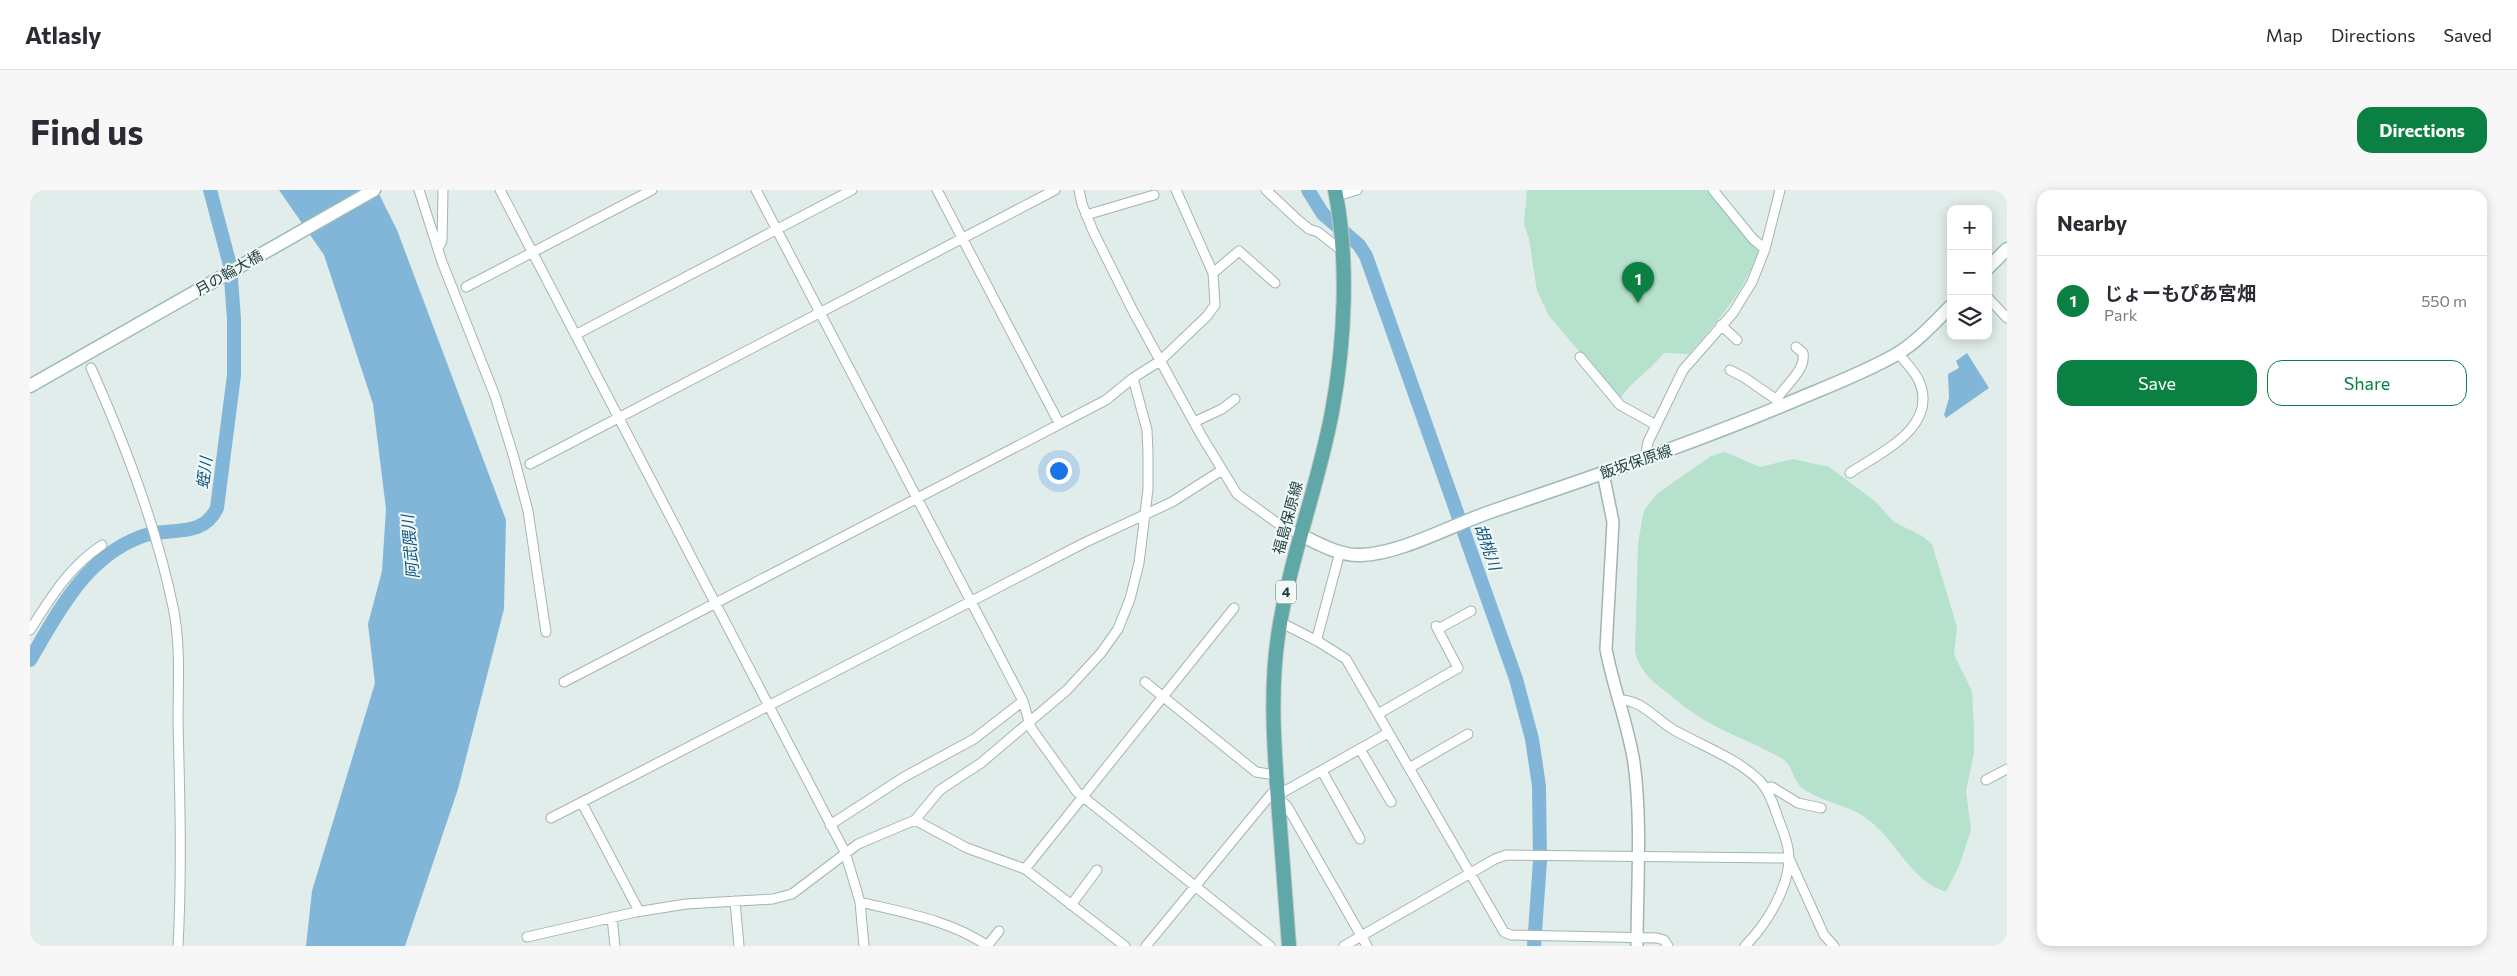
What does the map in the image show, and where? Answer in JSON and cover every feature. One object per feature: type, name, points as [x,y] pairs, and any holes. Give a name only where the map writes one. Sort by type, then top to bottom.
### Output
[{"type":"main road","name":"月の輪大橋","points":[[30,386],[374,190]]},
{"type":"main road","name":"福島保原線","points":[[1289,946],[1273,722],[1275,662],[1289,575],[1332,413],[1340,358],[1343,314],[1340,222],[1336,193]]},
{"type":"main road","points":[[1992,264],[2007,249]]},
{"type":"main road","name":"飯坂保原線","points":[[1301,535],[1340,552],[1362,555],[1381,553],[1468,520],[1645,459],[1898,353],[1920,337],[1947,310]]},
{"type":"street","points":[[419,190],[438,248],[495,396],[521,481],[537,559],[546,632]]},
{"type":"street","points":[[438,248],[442,241],[443,190]]},
{"type":"street","points":[[500,190],[845,852],[860,902],[864,946]]},
{"type":"street","points":[[466,287],[652,190]]},
{"type":"street","points":[[756,190],[1023,701],[1029,723],[1069,781],[1083,797],[1270,946]]},
{"type":"street","points":[[575,335],[852,190]]},
{"type":"street","points":[[937,190],[1059,423]]},
{"type":"street","points":[[530,464],[821,314],[1055,190]]},
{"type":"street","points":[[1079,190],[1086,216],[1160,360],[1237,494],[1245,502],[1301,535]]},
{"type":"street","points":[[564,682],[1106,400],[1133,378],[1160,360],[1212,310],[1216,298],[1213,273],[1176,190]]},
{"type":"street","points":[[1266,190],[1309,229],[1318,232],[1341,247]]},
{"type":"street","points":[[1336,193],[1357,190]]},
{"type":"street","points":[[1713,190],[1753,239],[1765,250]]},
{"type":"street","points":[[1645,459],[1648,442],[1683,370],[1732,313],[1746,293],[1765,250],[1780,190]]},
{"type":"street","points":[[1086,216],[1154,195]]},
{"type":"street","points":[[1213,273],[1239,252],[1275,283]]},
{"type":"street","points":[[1992,302],[2007,318]]},
{"type":"street","points":[[1721,325],[1737,340]]},
{"type":"street","points":[[1730,370],[1745,378],[1777,404],[1803,360],[1803,353],[1796,347]]},
{"type":"street","points":[[1850,473],[1904,436],[1914,427],[1920,416],[1923,399],[1919,382],[1898,353]]},
{"type":"street","points":[[1580,357],[1620,404],[1656,425]]},
{"type":"street","points":[[90,368],[122,435],[152,527],[174,608],[177,653],[180,816],[178,946]]},
{"type":"street","points":[[527,937],[639,911],[686,904],[786,897],[845,852],[865,840],[916,820],[940,790],[981,763],[1067,690],[1101,653],[1118,630],[1130,599],[1139,563],[1149,477],[1147,430],[1133,378]]},
{"type":"street","points":[[1194,422],[1222,409],[1235,399]]},
{"type":"street","points":[[552,818],[971,600],[1086,542],[1143,517],[1179,498],[1222,470]]},
{"type":"street","points":[[1603,473],[1612,511],[1613,528],[1606,649],[1630,742],[1637,790],[1637,942]]},
{"type":"street","points":[[30,630],[66,575],[82,558],[102,544]]},
{"type":"street","points":[[1319,642],[1317,638],[1340,552]]},
{"type":"street","points":[[1025,870],[1234,608]]},
{"type":"street","points":[[1378,714],[1458,668],[1437,628],[1471,611]]},
{"type":"street","points":[[1280,622],[1319,642],[1346,659],[1507,934],[1637,942],[1661,939],[1668,946]]},
{"type":"street","points":[[1145,682],[1256,772],[1276,775]]},
{"type":"street","points":[[1620,700],[1636,702],[1663,724],[1732,761],[1758,779],[1766,788],[1784,833],[1789,858],[1824,935],[1834,946]]},
{"type":"street","points":[[830,825],[904,777],[974,740],[1023,701]]},
{"type":"street","points":[[1278,795],[1388,733]]},
{"type":"street","points":[[1409,768],[1468,734]]},
{"type":"street","points":[[1360,749],[1391,802]]},
{"type":"street","points":[[1986,780],[2007,769]]},
{"type":"street","points":[[1322,771],[1360,839]]},
{"type":"street","points":[[1766,788],[1772,787],[1798,803],[1821,808]]},
{"type":"street","points":[[1146,946],[1272,793],[1278,795],[1287,806],[1367,946]]},
{"type":"street","points":[[582,802],[639,911]]},
{"type":"street","points":[[916,820],[967,848],[1025,870],[1125,946]]},
{"type":"street","points":[[1344,946],[1470,873],[1506,855],[1789,858]]},
{"type":"street","points":[[1746,946],[1765,925],[1773,911],[1789,858]]},
{"type":"street","points":[[1071,905],[1097,870]]},
{"type":"street","points":[[735,901],[740,946]]},
{"type":"street","points":[[860,902],[931,918],[962,930],[988,946],[999,931]]},
{"type":"street","points":[[612,917],[614,946]]},
{"type":"green space","points":[[1527,190],[1719,190],[1762,243],[1756,260],[1732,302],[1689,354],[1664,353],[1630,386],[1620,399],[1549,316],[1537,291],[1529,239],[1524,224]]},
{"type":"green space","points":[[1725,452],[1760,467],[1793,459],[1829,467],[1875,501],[1894,522],[1922,536],[1932,544],[1957,627],[1954,655],[1972,691],[1974,731],[1974,753],[1966,791],[1971,830],[1959,866],[1946,892],[1934,887],[1923,879],[1870,821],[1854,811],[1802,788],[1785,761],[1696,715],[1653,681],[1640,665],[1635,652],[1638,543],[1644,510],[1658,493],[1711,456]]},
{"type":"water","name":"阿武隈川","points":[[279,190],[377,190],[397,230],[506,520],[504,609],[458,789],[405,946],[306,946],[312,891],[375,683],[368,624],[382,571],[386,509],[373,404],[324,255]]},
{"type":"water","points":[[1967,353],[1989,388],[1946,418],[1944,415],[1949,398],[1948,374],[1959,368],[1956,361]]},
{"type":"waterway","name":"蛭川","points":[[30,660],[51,623],[75,588],[88,572],[104,558],[121,546],[140,537],[193,528],[203,524],[211,518],[217,508],[234,375],[234,319],[230,265],[210,190]]},
{"type":"waterway","name":"胡桃川","points":[[1308,190],[1323,214],[1359,245],[1366,256],[1516,679],[1532,739],[1539,786],[1540,861],[1534,946]]},
{"type":"place","name":"じょーもぴあ宮畑","points":[[1638,303]]}]
